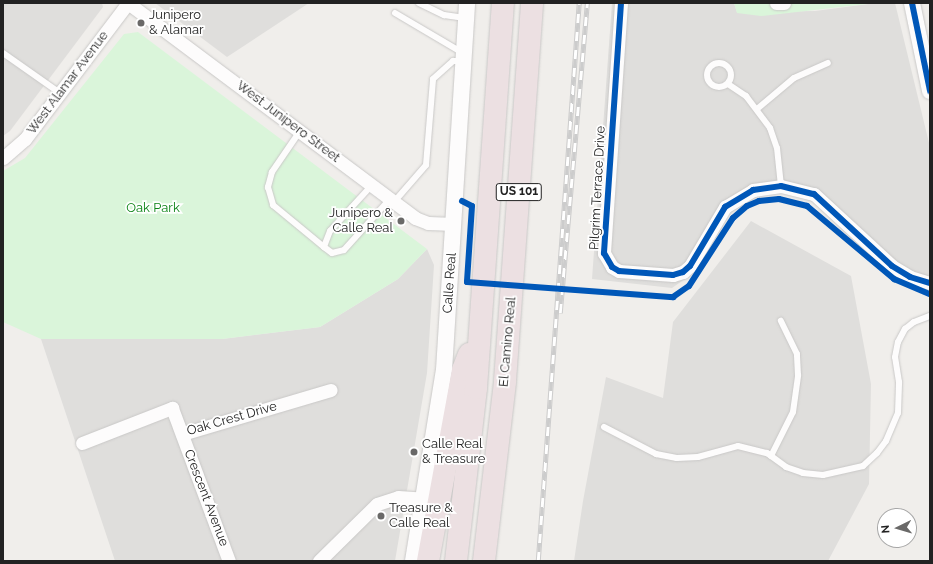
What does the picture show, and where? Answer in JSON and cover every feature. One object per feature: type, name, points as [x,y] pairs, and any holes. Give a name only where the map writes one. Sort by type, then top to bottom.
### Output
[{"type":"highway","name":"US 101","points":[[456,561],[471,437],[503,3]]},
{"type":"highway","name":"El Camino Real","points":[[484,561],[505,381],[532,3]]},
{"type":"highway","points":[[428,561],[463,370],[480,325]]},
{"type":"highway","points":[[496,561],[505,381]]},
{"type":"street","name":"West Junipero Street","points":[[128,3],[422,222],[454,224]]},
{"type":"street","name":"West Alamar Avenue","points":[[3,158],[25,139],[128,3]]},
{"type":"street","name":"Pilgrim Terrace Drive","points":[[621,3],[604,253],[612,266],[619,271],[673,275],[682,272],[690,266],[725,207],[753,190],[781,186],[814,194],[892,266],[917,280],[930,283]]},
{"type":"street","points":[[776,3],[784,3]]},
{"type":"street","points":[[912,3],[924,35],[930,91]]},
{"type":"street","name":"Calle Real","points":[[413,561],[444,370],[467,11]]},
{"type":"street","name":"Oak Crest Drive","points":[[82,443],[172,408],[182,434],[331,390]]},
{"type":"street","name":"Crescent Avenue","points":[[182,434],[229,561]]},
{"type":"street","points":[[319,561],[377,504],[398,497],[424,499]]},
{"type":"lane","points":[[419,3],[444,15],[467,11]]},
{"type":"lane","points":[[395,13],[464,58]]},
{"type":"lane","points":[[3,53],[60,93]]},
{"type":"lane","points":[[300,131],[272,172],[268,187],[273,205],[332,253],[344,250],[426,165],[433,79],[453,61],[464,58]]},
{"type":"lane","points":[[757,109],[794,78],[828,63]]},
{"type":"lane","points":[[728,84],[746,96],[770,128],[777,148],[781,186]]},
{"type":"lane","points":[[324,247],[330,231],[372,185]]},
{"type":"lane","points":[[604,428],[656,454],[677,458],[698,457],[738,446],[771,456],[786,467],[803,473],[824,475],[862,466],[886,441],[898,413],[899,382],[895,357],[898,342],[905,329],[914,322],[930,316]]},
{"type":"lane","points":[[771,456],[792,412],[798,375],[797,354],[781,322]]},
{"type":"shaded area","points":[[3,3],[102,3],[103,7],[10,131],[3,136]]},
{"type":"shaded area","points":[[155,3],[309,3],[227,57]]},
{"type":"shaded area","points":[[612,3],[734,3],[737,12],[815,11],[876,3],[895,3],[930,147],[930,287],[913,286],[814,202],[783,193],[756,197],[727,215],[695,272],[672,288],[592,279]]},
{"type":"shaded area","points":[[751,221],[851,276],[871,384],[869,484],[828,561],[574,561],[583,501],[606,377],[663,398],[673,322]]},
{"type":"shaded area","points":[[427,249],[434,265],[427,373],[395,561],[115,561],[41,339],[222,339],[320,327],[398,279]]},
{"type":"green space","points":[[734,3],[876,3],[761,16],[737,13]]},
{"type":"green space","name":"Oak Park","points":[[138,32],[427,249],[398,279],[320,327],[222,339],[41,339],[3,322],[3,171],[25,158],[124,34]]},
{"type":"railway","points":[[538,561],[579,3]]},
{"type":"railway","points":[[560,313],[587,3]]},
{"type":"cycle path","points":[[621,3],[604,253],[612,267],[619,271],[673,275],[683,272],[690,266],[725,207],[753,190],[781,186],[814,194],[892,266],[910,277],[930,283]]},
{"type":"cycle path","points":[[912,3],[930,91]]},
{"type":"cycle path","points":[[462,201],[472,206],[467,282],[673,297],[689,286],[733,218],[747,206],[759,201],[779,199],[807,206],[894,279],[930,294]]},
{"type":"place","name":"Junipero & Alamar","points":[[141,23]]},
{"type":"place","name":"Junipero & Calle Real","points":[[401,221]]},
{"type":"place","name":"Calle Real & Treasure","points":[[414,452]]},
{"type":"place","name":"Treasure & Calle Real","points":[[381,516]]}]
